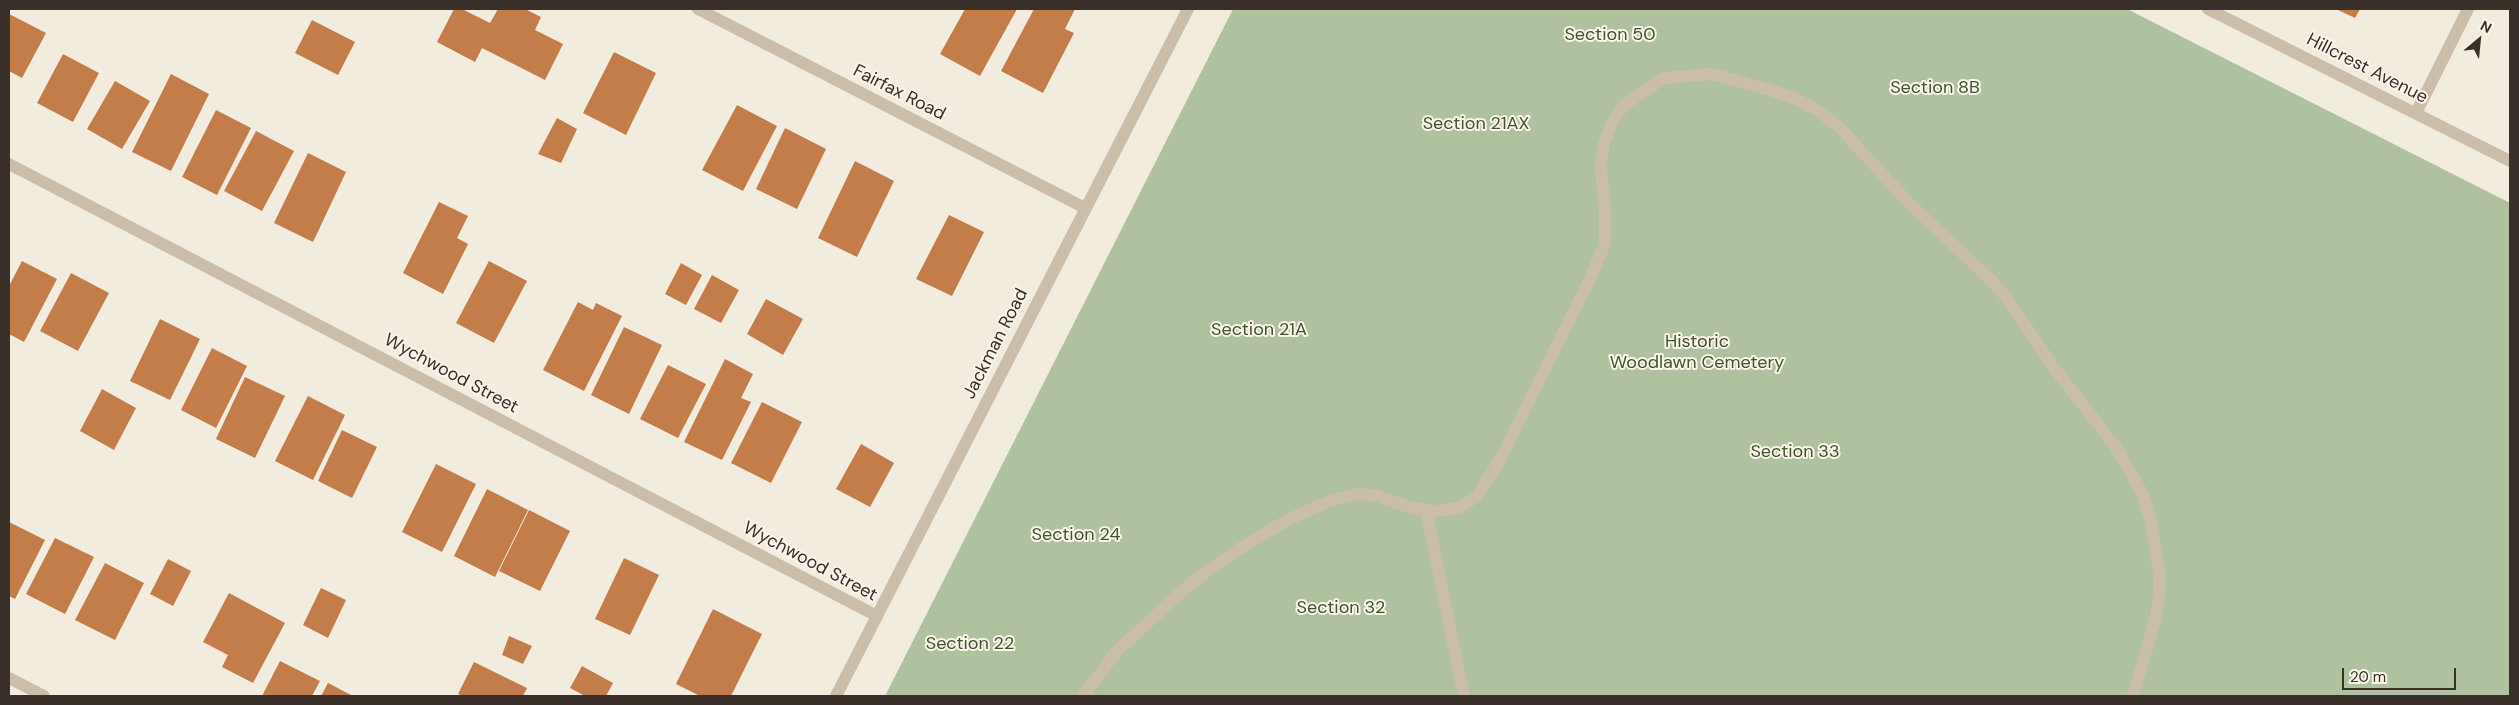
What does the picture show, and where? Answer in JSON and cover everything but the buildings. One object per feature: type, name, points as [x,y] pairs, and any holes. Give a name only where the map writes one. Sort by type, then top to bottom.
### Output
[{"type":"street","name":"Fairfax Road","points":[[698,9],[1084,208]]},
{"type":"street","name":"Jackman Road","points":[[836,696],[1084,208],[1188,9]]},
{"type":"street","name":"Hillcrest Avenue","points":[[2208,9],[2510,161]]},
{"type":"street","points":[[2416,113],[2468,9]]},
{"type":"street","points":[[1083,696],[1118,650],[1190,583],[1239,549],[1291,518],[1332,500],[1358,494],[1377,496],[1412,508],[1426,510],[1458,508],[1477,496],[1487,482],[1589,281],[1605,244],[1605,212],[1601,167],[1604,143],[1612,123],[1624,105],[1664,78],[1712,74],[1799,100],[1820,112],[1840,128],[1908,202],[2007,298],[2055,369],[2115,446],[2143,494],[2152,522],[2159,571],[2156,617],[2134,696]]},
{"type":"street","name":"Wychwood Street","points":[[9,164],[877,616]]},
{"type":"street","points":[[1426,510],[1464,696]]},
{"type":"street","points":[[9,678],[44,696]]},
{"type":"green space","name":"Historic Woodlawn Cemetery","points":[[1233,9],[2127,9],[2510,203],[2510,696],[885,696]]},
{"type":"park label","name":"Section 50","points":[[1610,35]]},
{"type":"park label","name":"Section 8B","points":[[1935,88]]},
{"type":"park label","name":"Section 21AX","points":[[1476,124]]},
{"type":"park label","name":"Section 21A","points":[[1259,330]]},
{"type":"park label","name":"Section 33","points":[[1795,452]]},
{"type":"park label","name":"Section 24","points":[[1076,535]]},
{"type":"park label","name":"Section 32","points":[[1341,608]]},
{"type":"park label","name":"Section 22","points":[[970,644]]}]
